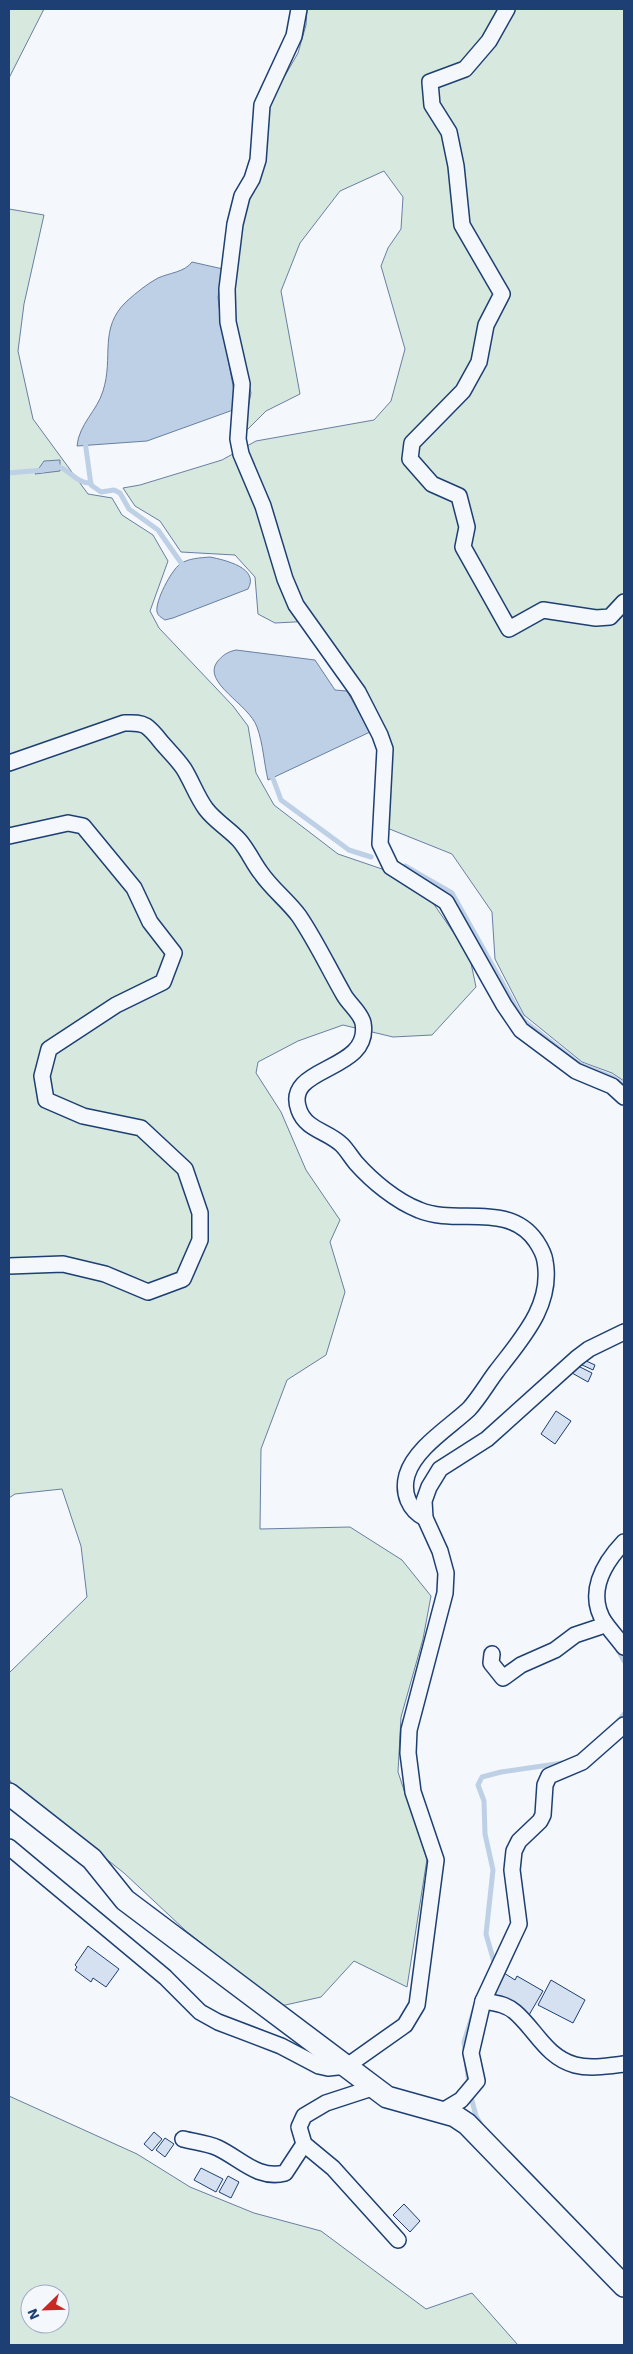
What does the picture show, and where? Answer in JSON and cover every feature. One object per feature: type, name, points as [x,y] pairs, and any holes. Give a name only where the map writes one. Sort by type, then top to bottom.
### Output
[{"type":"street","points":[[299,9],[294,36],[262,105],[258,160],[252,179],[242,196],[235,224],[227,289],[228,322],[242,384],[238,440],[241,454],[263,506],[285,579],[296,605],[358,692],[385,749],[380,825],[380,844],[383,854],[391,867],[446,902],[504,1005],[521,1030],[576,1072],[612,1086],[624,1097]]},
{"type":"street","points":[[507,9],[489,41],[465,69],[430,82],[432,105],[449,132],[456,166],[462,224],[502,294],[486,325],[479,362],[463,392],[412,443],[410,459],[432,484],[459,496],[468,527],[463,547],[509,629],[543,610],[596,618],[610,617],[624,602]]},
{"type":"street","points":[[9,763],[124,723],[136,723],[147,727],[183,768],[210,815],[237,838],[269,884],[290,904],[300,918],[348,1004],[360,1016],[363,1023],[362,1034],[354,1052],[329,1069],[303,1082],[296,1098],[301,1116],[317,1130],[340,1143],[356,1164],[372,1179],[416,1209],[429,1214],[493,1217],[514,1222],[532,1235],[540,1247],[545,1259],[545,1290],[532,1323],[470,1407],[438,1434],[417,1459],[408,1474],[406,1493],[408,1503],[416,1514],[425,1518]]},
{"type":"street","points":[[9,836],[68,823],[82,826],[134,888],[150,922],[174,952],[163,982],[116,1005],[49,1049],[42,1076],[46,1100],[83,1116],[142,1128],[185,1169],[200,1213],[200,1240],[183,1279],[148,1292],[105,1274],[63,1264],[9,1266]]},
{"type":"street","points":[[9,1847],[165,1977],[200,2012],[218,2022],[281,2046],[319,2066],[328,2068],[347,2066],[405,2025],[417,2005],[436,1860],[413,1792],[408,1753],[409,1730],[445,1593],[446,1573],[440,1551],[425,1518],[424,1501],[429,1487],[440,1469],[493,1433],[577,1358],[590,1349],[624,1332]]},
{"type":"street","points":[[624,1542],[613,1554],[598,1581],[596,1601],[602,1625],[624,1647]]},
{"type":"street","points":[[492,1654],[491,1663],[502,1678],[521,1664],[555,1650],[575,1635],[602,1625]]},
{"type":"street","points":[[442,2112],[471,2090],[477,2081],[471,2047],[483,2001],[517,1933],[519,1924],[512,1870],[514,1852],[518,1841],[540,1821],[543,1815],[546,1780],[552,1774],[582,1762],[624,1725]]},
{"type":"street","points":[[9,1794],[92,1859],[126,1900],[388,2097],[421,2108],[455,2116],[467,2124],[624,2286]]},
{"type":"street","points":[[483,2001],[504,2005],[515,2012],[548,2051],[575,2065],[596,2067],[624,2064]]},
{"type":"street","points":[[375,2087],[326,2103],[304,2116],[299,2127],[304,2144],[333,2168],[398,2240]]},
{"type":"street","points":[[183,2140],[216,2147],[260,2172],[273,2176],[285,2173],[304,2144]]},
{"type":"shaded area","points":[[9,9],[44,9],[9,78]]},
{"type":"shaded area","points":[[307,9],[624,9],[624,1081],[612,1073],[582,1062],[524,1015],[495,959],[492,912],[452,854],[387,828],[390,748],[313,621],[275,623],[258,614],[255,577],[235,555],[181,552],[160,521],[135,506],[123,488],[140,485],[222,460],[256,441],[374,420],[391,401],[405,349],[381,266],[388,248],[401,229],[403,197],[384,171],[340,191],[300,243],[281,291],[300,394],[266,411],[247,430],[245,423],[251,393],[235,329],[234,284],[244,211],[259,180],[267,107],[298,53],[306,25]]},
{"type":"shaded area","points":[[9,209],[44,215],[24,304],[18,351],[33,419],[88,494],[112,498],[122,515],[153,535],[168,561],[150,611],[159,628],[233,706],[248,726],[256,773],[274,805],[338,854],[382,869],[433,903],[458,939],[471,963],[476,987],[432,1035],[393,1037],[343,1025],[298,1041],[258,1062],[256,1073],[281,1112],[306,1170],[340,1220],[330,1242],[345,1292],[326,1355],[287,1380],[261,1449],[260,1529],[350,1527],[402,1560],[431,1596],[423,1639],[401,1717],[398,1772],[427,1859],[407,1987],[354,1961],[321,1997],[281,2006],[185,1930],[124,1873],[13,1785],[9,1779],[9,1673],[87,1597],[81,1546],[62,1489],[15,1494],[9,1498]]},
{"type":"shaded area","points":[[9,2096],[137,2154],[190,2187],[254,2213],[321,2231],[426,2309],[472,2293],[518,2345],[9,2345]]},
{"type":"water","points":[[192,262],[223,269],[218,297],[236,402],[233,410],[147,441],[77,446],[81,431],[103,391],[110,332],[118,311],[138,291],[150,283],[158,278],[181,270]]},
{"type":"water","points":[[60,460],[60,471],[35,474],[44,461]]},
{"type":"water","points":[[210,557],[224,560],[245,570],[250,582],[248,589],[173,618],[165,620],[160,617],[157,612],[158,601],[164,586],[176,568],[187,561]]},
{"type":"water","points":[[236,650],[315,660],[335,690],[347,691],[370,732],[268,780],[257,727],[245,710],[221,686],[214,670],[221,657]]},
{"type":"building","points":[[582,1359],[595,1365],[593,1370],[580,1364]]},
{"type":"building","points":[[576,1365],[592,1373],[588,1382],[572,1373]]},
{"type":"building","points":[[556,1411],[571,1421],[555,1444],[541,1434]]},
{"type":"building","points":[[88,1946],[119,1969],[106,1987],[93,1978],[91,1982],[75,1970],[77,1967],[75,1965]]},
{"type":"building","points":[[504,1973],[515,1980],[517,1976],[543,1991],[529,2015],[492,1994]]},
{"type":"building","points":[[551,1980],[585,2000],[573,2023],[538,2005]]},
{"type":"building","points":[[154,2132],[162,2139],[152,2151],[144,2144]]},
{"type":"building","points":[[165,2138],[174,2144],[165,2157],[156,2150]]},
{"type":"building","points":[[201,2168],[223,2179],[216,2192],[194,2180]]},
{"type":"building","points":[[228,2176],[239,2182],[231,2198],[219,2192]]},
{"type":"building","points":[[404,2204],[420,2221],[410,2232],[393,2215]]},
{"type":"waterway","points":[[85,441],[91,485],[101,492],[114,490],[120,493],[129,509],[158,530],[184,567]]},
{"type":"waterway","points":[[56,466],[61,467],[81,481],[91,483]]},
{"type":"waterway","points":[[9,473],[43,470]]},
{"type":"waterway","points":[[271,773],[281,800],[349,850],[371,857]]},
{"type":"waterway","points":[[405,866],[452,893],[523,1020],[579,1064],[612,1077],[624,1085]]},
{"type":"waterway","points":[[617,1648],[624,1661]]},
{"type":"waterway","points":[[617,1723],[624,1714]]},
{"type":"waterway","points":[[493,1965],[494,1962],[486,1934],[493,1870],[485,1834],[484,1801],[478,1785],[482,1777],[501,1772],[563,1763]]},
{"type":"waterway","points":[[469,2085],[464,2042],[475,2007]]},
{"type":"waterway","points":[[470,2093],[476,2116],[481,2125]]}]
